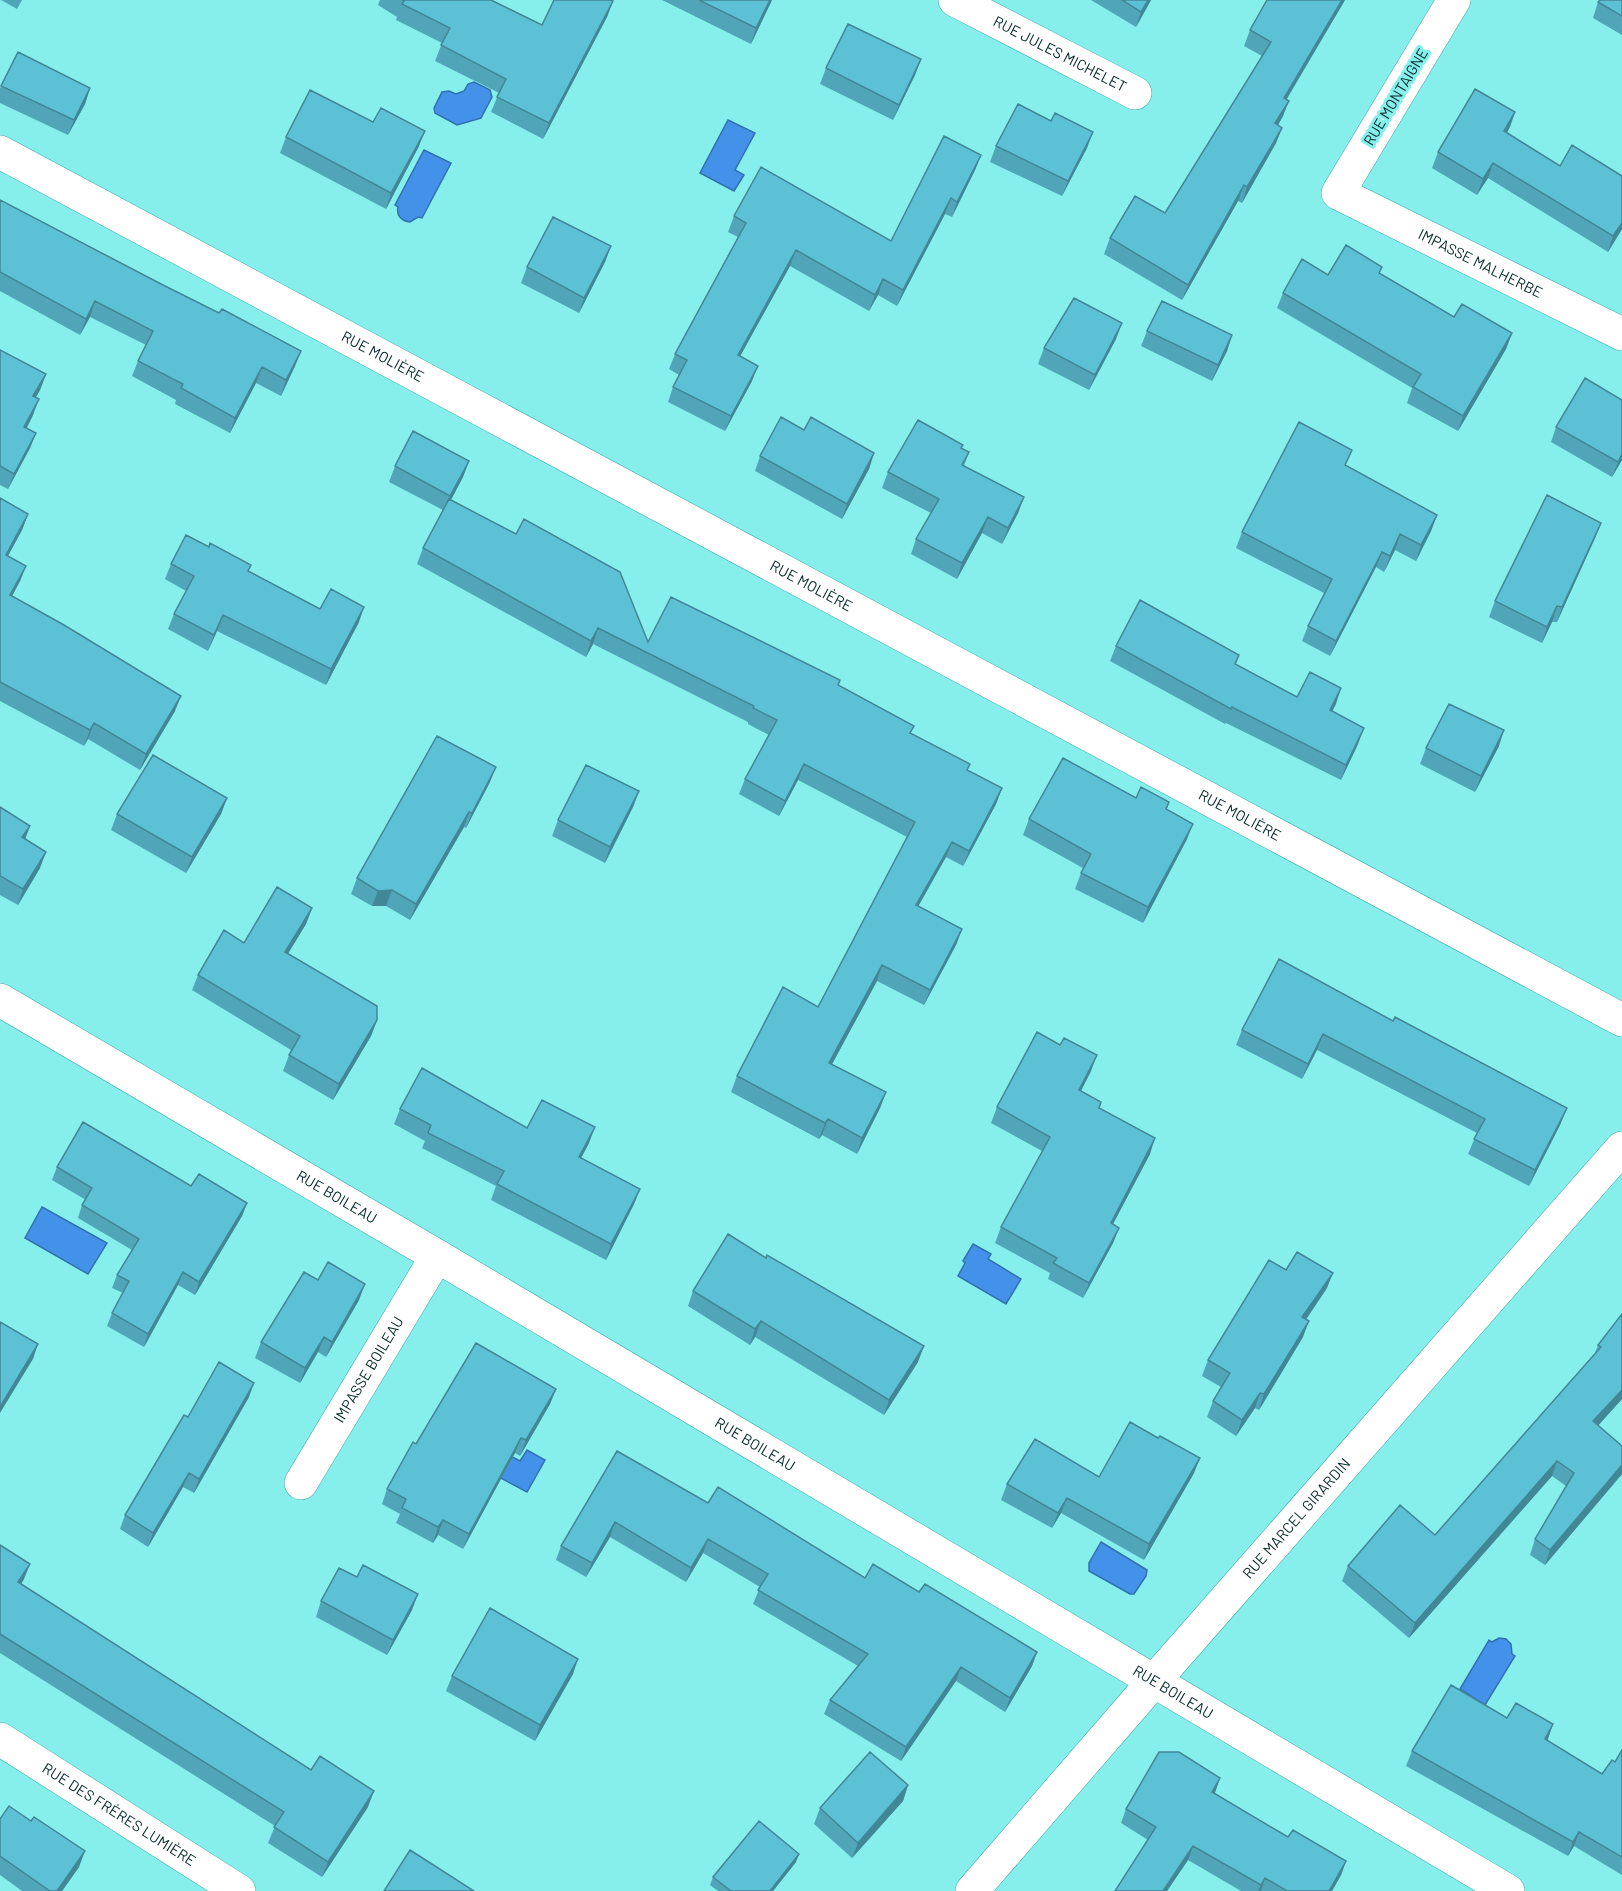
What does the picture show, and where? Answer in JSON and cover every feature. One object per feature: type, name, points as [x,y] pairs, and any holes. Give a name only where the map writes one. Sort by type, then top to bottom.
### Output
[{"type":"street","name":"RUE JULES MICHELET","points":[[955,0],[1006,11],[1135,93]]},
{"type":"street","name":"RUE MONTAIGNE","points":[[1338,193],[1454,0]]},
{"type":"street","name":"RUE MOLIÈRE","points":[[0,152],[1622,1020]]},
{"type":"street","name":"IMPASSE MALHERBE","points":[[1338,193],[1622,334]]},
{"type":"street","name":"RUE BOILEAU","points":[[0,1000],[437,1256],[1508,1891]]},
{"type":"street","name":"RUE MARCEL GIRARDIN","points":[[972,1891],[1622,1148]]},
{"type":"street","name":"IMPASSE BOILEAU","points":[[301,1482],[437,1256]]},
{"type":"street","name":"RUE DES FRÈRES LUMIÈRE","points":[[0,1739],[239,1891]]},
{"type":"water","points":[[474,82],[490,90],[492,97],[481,118],[457,125],[435,113],[434,108],[442,92],[449,91],[456,94],[464,91],[468,84]]},
{"type":"water","points":[[728,120],[755,133],[735,170],[744,175],[734,191],[700,173]]},
{"type":"water","points":[[424,150],[451,163],[422,218],[418,217],[410,222],[400,218],[398,207],[395,205]]},
{"type":"water","points":[[42,1207],[107,1243],[88,1274],[25,1238]]},
{"type":"water","points":[[973,1244],[991,1254],[988,1259],[1021,1279],[1006,1304],[958,1276],[965,1263],[963,1261]]},
{"type":"water","points":[[488,1444],[520,1461],[527,1450],[545,1460],[527,1492],[476,1465]]},
{"type":"water","points":[[1101,1542],[1147,1570],[1146,1576],[1134,1594],[1130,1594],[1089,1571],[1089,1563]]},
{"type":"water","points":[[1499,1638],[1506,1639],[1511,1644],[1512,1654],[1515,1656],[1485,1705],[1460,1689],[1489,1640],[1492,1642]]},
{"type":"building","points":[[402,0],[491,0],[542,25],[554,0],[613,1],[549,123],[497,97],[506,79],[441,45],[450,28],[402,4],[404,1]]},
{"type":"building","points":[[699,0],[770,0],[756,28]]},
{"type":"building","points":[[1122,0],[1148,0],[1141,12]]},
{"type":"building","points":[[1267,0],[1342,0],[1284,98],[1289,101],[1275,123],[1282,128],[1247,187],[1244,185],[1188,285],[1110,238],[1135,196],[1165,213],[1271,42],[1250,30]]},
{"type":"building","points":[[1600,0],[1622,0],[1622,16],[1598,2]]},
{"type":"building","points":[[848,24],[921,59],[899,105],[826,68]]},
{"type":"building","points":[[18,52],[90,88],[74,120],[1,86]]},
{"type":"building","points":[[1475,89],[1515,112],[1504,131],[1560,166],[1572,145],[1622,176],[1622,223],[1613,236],[1493,163],[1483,179],[1438,152]]},
{"type":"building","points":[[310,90],[373,122],[381,108],[425,131],[391,193],[286,137]]},
{"type":"building","points":[[1018,104],[1051,121],[1055,113],[1093,132],[1068,181],[996,146]]},
{"type":"building","points":[[944,136],[981,155],[957,202],[951,198],[903,290],[883,279],[875,295],[796,250],[738,355],[758,366],[731,416],[673,387],[687,360],[675,354],[746,223],[734,216],[761,167],[891,241]]},
{"type":"building","points":[[0,200],[163,285],[219,313],[222,309],[301,351],[286,380],[262,367],[235,418],[181,388],[183,384],[138,361],[153,331],[95,301],[86,319],[0,272]]},
{"type":"building","points":[[553,217],[611,246],[584,298],[527,267]]},
{"type":"building","points":[[1346,245],[1382,267],[1379,273],[1454,317],[1462,304],[1512,333],[1463,416],[1413,387],[1421,374],[1283,293],[1302,259],[1328,275]]},
{"type":"building","points":[[1074,298],[1122,323],[1095,375],[1044,348]]},
{"type":"building","points":[[1162,301],[1232,335],[1218,365],[1147,331]]},
{"type":"building","points":[[0,350],[46,374],[33,396],[39,399],[24,427],[36,433],[14,474],[0,466]]},
{"type":"building","points":[[1585,378],[1622,400],[1622,454],[1618,462],[1556,427]]},
{"type":"building","points":[[781,417],[804,430],[811,417],[874,453],[847,504],[760,456]]},
{"type":"building","points":[[918,420],[963,445],[961,448],[969,452],[962,465],[1024,497],[1008,528],[988,517],[962,563],[916,539],[939,499],[888,472]]},
{"type":"building","points":[[1299,422],[1352,450],[1345,465],[1437,515],[1421,545],[1400,534],[1390,556],[1382,552],[1336,641],[1308,626],[1332,579],[1242,532]]},
{"type":"building","points":[[413,431],[469,461],[450,496],[395,466]]},
{"type":"building","points":[[1547,495],[1601,523],[1562,607],[1557,606],[1547,627],[1495,601]]},
{"type":"building","points":[[0,498],[28,514],[6,555],[26,566],[10,595],[181,696],[146,754],[94,723],[90,730],[0,682]]},
{"type":"building","points":[[449,499],[516,534],[524,519],[620,572],[648,642],[671,597],[840,680],[838,685],[914,726],[910,733],[970,764],[967,770],[1002,788],[969,851],[952,842],[916,905],[962,929],[930,990],[882,965],[829,1063],[886,1092],[862,1138],[828,1119],[825,1123],[737,1076],[783,987],[818,1007],[915,822],[804,764],[785,801],[745,779],[777,720],[753,708],[754,706],[598,628],[591,641],[423,548]]},
{"type":"building","points":[[186,535],[209,547],[210,543],[251,565],[248,571],[320,609],[331,589],[364,607],[331,669],[223,615],[214,635],[174,614],[194,576],[171,564]]},
{"type":"building","points":[[1140,600],[1239,655],[1235,664],[1297,697],[1310,672],[1341,688],[1330,710],[1364,728],[1346,765],[1232,707],[1231,709],[1116,646]]},
{"type":"building","points":[[1449,704],[1504,730],[1481,776],[1426,748]]},
{"type":"building","points":[[437,736],[496,767],[472,813],[469,812],[416,904],[392,890],[378,891],[357,878]]},
{"type":"building","points":[[153,755],[227,798],[192,857],[117,814]]},
{"type":"building","points":[[1063,758],[1136,798],[1141,787],[1169,802],[1166,809],[1193,824],[1148,907],[1081,873],[1091,854],[1029,819]]},
{"type":"building","points":[[586,765],[639,791],[610,847],[558,820]]},
{"type":"building","points":[[0,807],[30,826],[22,837],[46,852],[23,889],[0,876]]},
{"type":"building","points":[[277,887],[312,908],[285,952],[377,1006],[377,1020],[339,1084],[289,1055],[300,1036],[198,975],[224,930],[244,943]]},
{"type":"building","points":[[1279,959],[1393,1021],[1395,1017],[1567,1108],[1535,1170],[1474,1139],[1485,1119],[1323,1034],[1308,1064],[1242,1030]]},
{"type":"building","points":[[1037,1032],[1060,1045],[1064,1038],[1097,1055],[1079,1090],[1101,1102],[1099,1108],[1155,1138],[1111,1223],[1119,1228],[1089,1283],[1053,1263],[1057,1258],[1001,1227],[1050,1137],[997,1107]]},
{"type":"building","points":[[422,1068],[527,1128],[542,1100],[595,1127],[579,1157],[640,1189],[611,1244],[497,1184],[504,1171],[428,1133],[431,1125],[400,1109]]},
{"type":"building","points":[[83,1122],[191,1186],[199,1174],[247,1203],[199,1282],[183,1272],[148,1334],[112,1313],[129,1281],[117,1275],[139,1239],[82,1205],[92,1188],[57,1167]]},
{"type":"building","points":[[728,1234],[766,1258],[767,1255],[924,1346],[889,1400],[761,1321],[755,1329],[693,1291]]},
{"type":"building","points":[[1297,1252],[1333,1273],[1302,1317],[1309,1321],[1264,1394],[1260,1393],[1242,1420],[1213,1401],[1230,1373],[1208,1360],[1269,1260],[1286,1270]]},
{"type":"building","points":[[328,1262],[365,1284],[332,1342],[324,1337],[305,1368],[261,1342],[304,1272],[318,1280]]},
{"type":"building","points":[[1622,1314],[1622,1390],[1593,1421],[1622,1446],[1622,1465],[1550,1550],[1535,1539],[1574,1473],[1557,1461],[1415,1623],[1348,1566],[1400,1505],[1435,1535],[1601,1347],[1598,1345]]},
{"type":"building","points":[[0,1322],[38,1344],[0,1407]]},
{"type":"building","points":[[476,1343],[556,1389],[526,1440],[521,1438],[469,1534],[443,1520],[438,1527],[402,1508],[406,1499],[387,1489],[413,1442],[416,1444]]},
{"type":"building","points":[[219,1362],[254,1383],[199,1479],[189,1473],[153,1533],[125,1515],[184,1415],[188,1417]]},
{"type":"building","points":[[1130,1422],[1200,1458],[1149,1544],[1067,1498],[1058,1513],[1007,1484],[1035,1439],[1099,1477]]},
{"type":"building","points":[[617,1451],[708,1503],[718,1487],[865,1578],[873,1564],[919,1592],[925,1584],[1037,1652],[1010,1698],[961,1667],[906,1747],[830,1700],[868,1654],[758,1590],[768,1574],[708,1539],[691,1568],[615,1522],[592,1563],[561,1546]]},
{"type":"building","points":[[0,1545],[30,1564],[18,1582],[311,1770],[320,1756],[374,1791],[328,1862],[274,1827],[284,1812],[0,1634]]},
{"type":"building","points":[[363,1565],[418,1594],[393,1640],[321,1601],[339,1568],[357,1577]]},
{"type":"building","points":[[490,1608],[578,1659],[540,1725],[452,1676]]},
{"type":"building","points":[[1451,1685],[1507,1718],[1516,1703],[1553,1724],[1545,1739],[1602,1774],[1612,1760],[1615,1762],[1622,1750],[1622,1857],[1579,1832],[1573,1842],[1412,1751]]},
{"type":"building","points":[[870,1752],[908,1785],[858,1843],[820,1808]]},
{"type":"building","points":[[1159,1752],[1179,1752],[1220,1778],[1212,1792],[1288,1837],[1293,1830],[1346,1861],[1329,1891],[1287,1891],[1265,1878],[1261,1885],[1193,1846],[1163,1891],[1115,1891],[1156,1827],[1126,1809]]},
{"type":"building","points":[[9,1806],[31,1821],[34,1817],[85,1851],[57,1891],[50,1891],[0,1856],[0,1819]]},
{"type":"building","points":[[759,1821],[799,1854],[770,1891],[731,1891],[713,1877]]},
{"type":"building","points":[[410,1850],[474,1891],[384,1891]]}]
